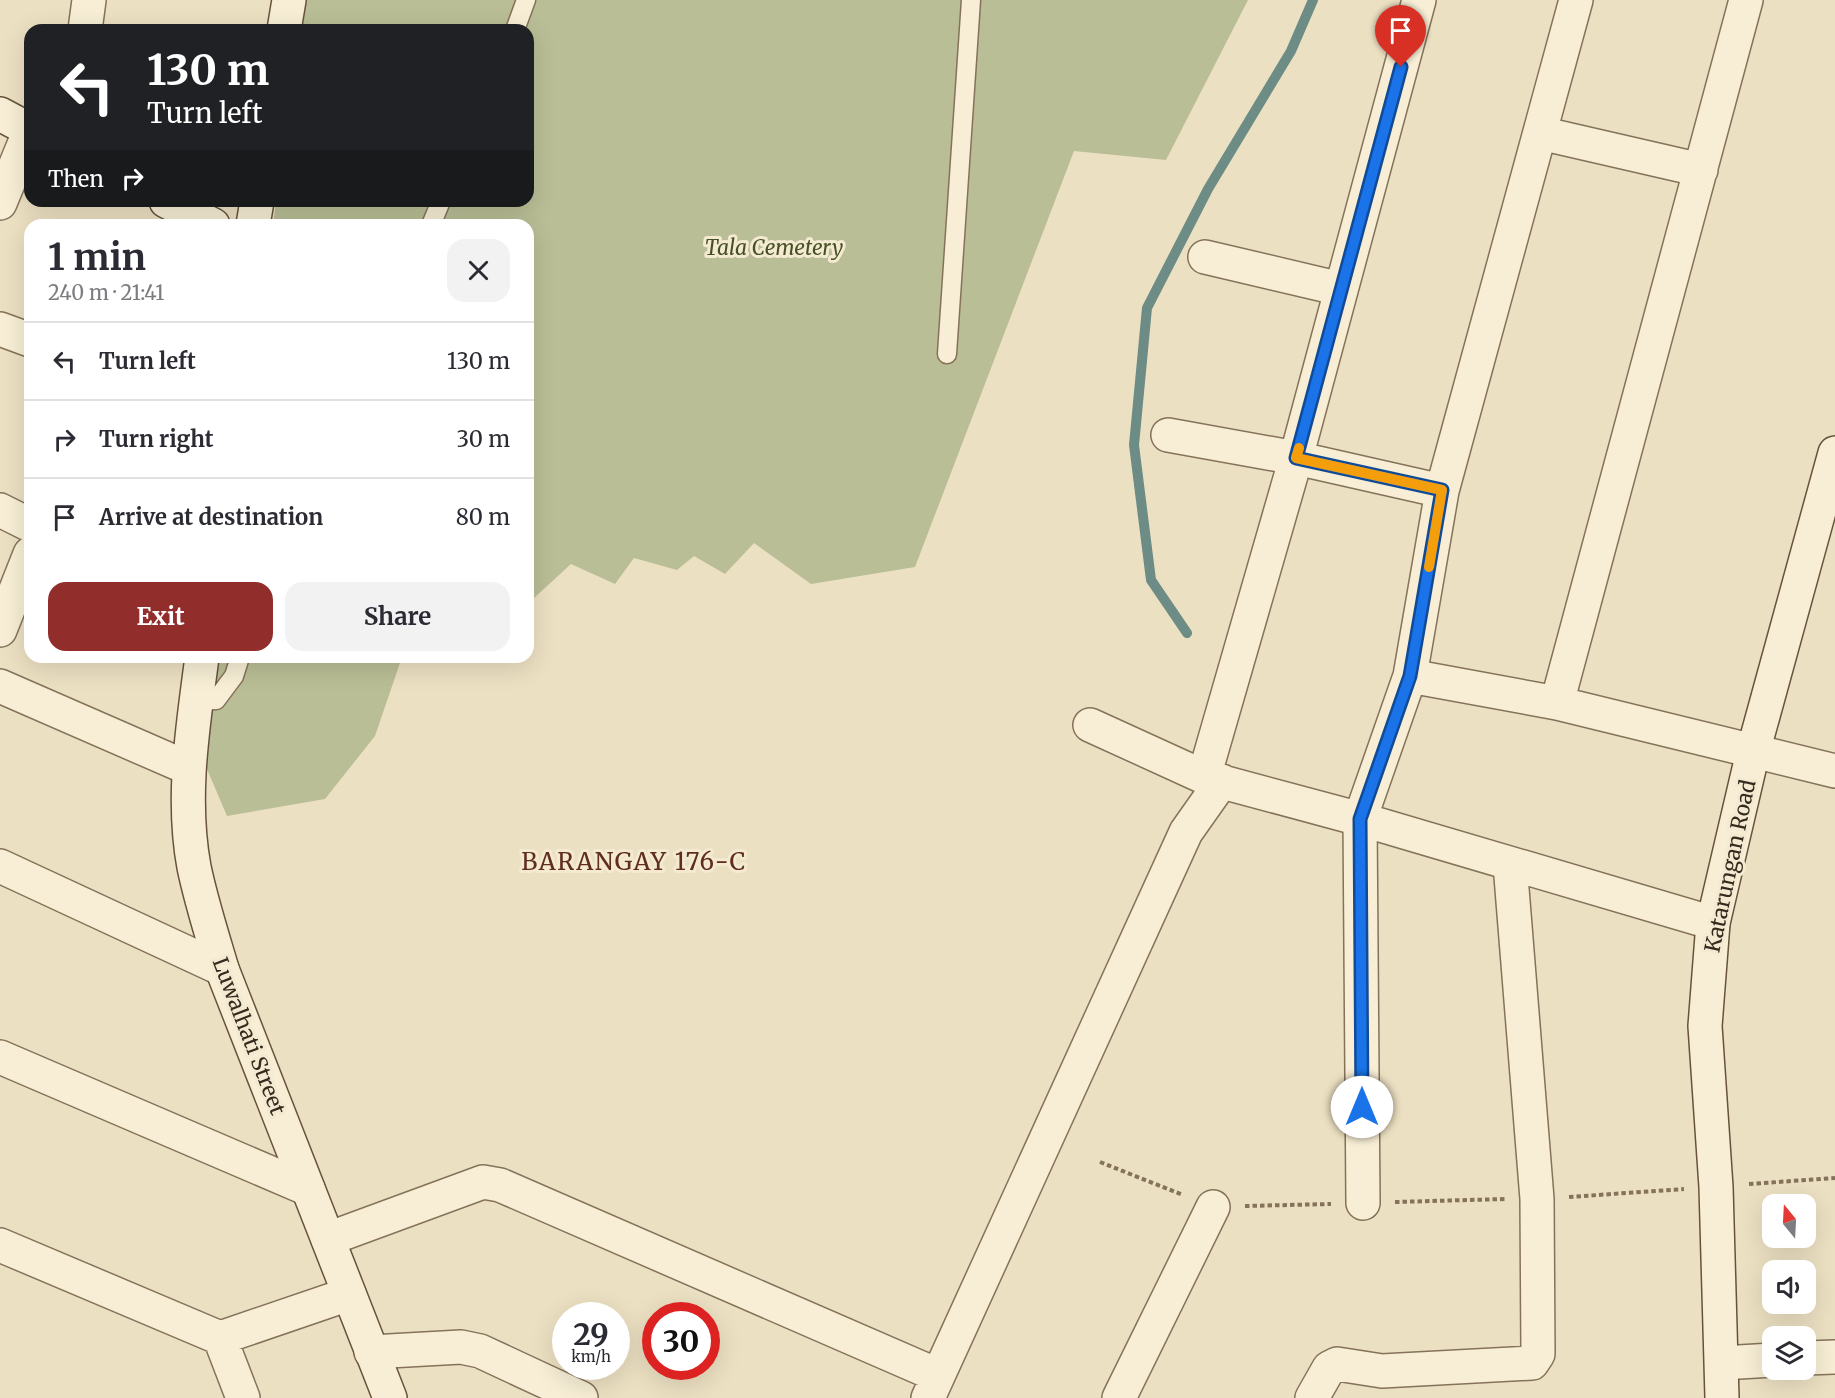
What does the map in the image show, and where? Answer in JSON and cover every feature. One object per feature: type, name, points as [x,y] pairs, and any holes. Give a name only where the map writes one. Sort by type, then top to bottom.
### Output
[{"type":"street","points":[[86,24],[89,0]]},
{"type":"street","points":[[285,24],[289,0]]},
{"type":"street","points":[[328,1239],[483,1182],[500,1185],[933,1386],[1186,832],[1213,779],[1296,458],[1419,0]]},
{"type":"street","points":[[1363,1203],[1360,819],[1410,676],[1442,490],[1576,0]]},
{"type":"street","points":[[1557,703],[1746,0]]},
{"type":"street","points":[[0,114],[24,127]]},
{"type":"street","points":[[1540,133],[1701,170]]},
{"type":"street","points":[[0,203],[24,145]]},
{"type":"street","points":[[178,207],[201,219]]},
{"type":"street","points":[[1205,256],[1341,290]]},
{"type":"street","points":[[0,329],[24,338]]},
{"type":"street","points":[[1168,435],[1296,458],[1442,490]]},
{"type":"street","name":"Katarungan Road","points":[[1722,1398],[1716,1187],[1705,1026],[1713,923],[1753,752],[1835,453]]},
{"type":"street","points":[[0,510],[24,522]]},
{"type":"street","points":[[0,630],[24,569]]},
{"type":"street","name":"Luwalhati Street","points":[[201,663],[188,768],[194,865],[205,911],[222,969],[390,1398]]},
{"type":"street","points":[[1410,676],[1557,703],[1835,771]]},
{"type":"street","points":[[0,686],[188,768]]},
{"type":"street","points":[[1090,725],[1213,779],[1360,819],[1713,923]]},
{"type":"street","points":[[1312,1398],[1329,1368],[1337,1364],[1381,1385],[1532,1363],[1538,1354],[1537,1199],[1510,864]]},
{"type":"street","points":[[0,866],[222,969]]},
{"type":"street","points":[[0,1058],[308,1189]]},
{"type":"street","points":[[1119,1398],[1213,1207]]},
{"type":"street","points":[[0,1245],[220,1338],[349,1294]]},
{"type":"street","points":[[220,1338],[243,1398]]},
{"type":"street","points":[[372,1352],[461,1347],[480,1351],[581,1398]]},
{"type":"street","points":[[1816,1358],[1835,1357]]},
{"type":"street","points":[[1722,1363],[1762,1361]]},
{"type":"lane","points":[[517,24],[526,0]]},
{"type":"lane","points":[[947,354],[971,0]]},
{"type":"lane","points":[[196,700],[216,700],[234,676],[238,663]]},
{"type":"path","points":[[1100,1162],[1213,1207],[1537,1199],[1835,1178]]},
{"type":"green space","name":"Tala Cemetery","points":[[301,0],[1248,0],[1166,160],[1074,151],[915,567],[811,584],[754,543],[725,574],[694,556],[677,570],[634,558],[615,584],[571,564],[534,598],[534,219],[274,219],[275,207],[534,207],[534,24],[298,24]]},
{"type":"green space","points":[[216,663],[400,663],[375,736],[325,799],[227,816],[204,762]]},
{"type":"waterway","points":[[1187,633],[1151,580],[1134,445],[1147,308],[1208,189],[1291,51],[1313,0]]},
{"type":"slow traffic","points":[[1299,448],[1296,458],[1442,490],[1429,567]]},
{"type":"district","name":"BARANGAY 176-C","points":[[634,861]]},
{"type":"route","points":[[1362,1107],[1360,819],[1410,676],[1442,490],[1296,458],[1401,67]]}]
